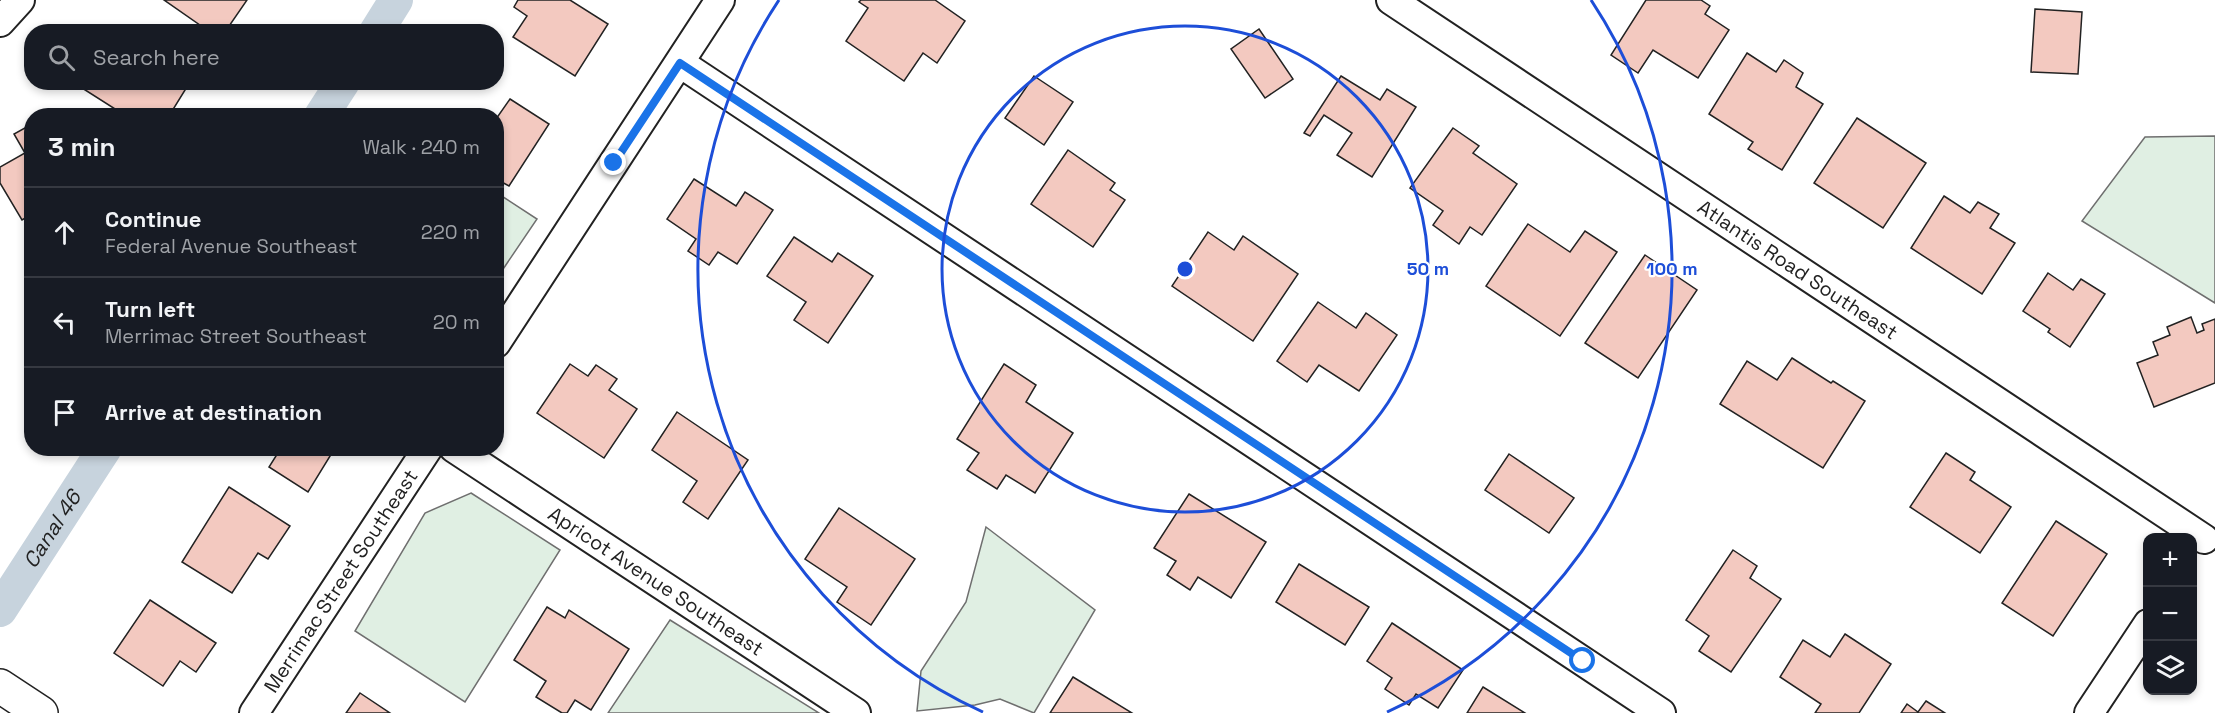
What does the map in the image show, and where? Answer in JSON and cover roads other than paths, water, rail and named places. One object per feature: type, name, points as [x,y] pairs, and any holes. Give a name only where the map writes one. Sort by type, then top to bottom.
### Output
[{"type":"street","points":[[0,22],[20,0]]},
{"type":"street","points":[[504,331],[720,0]]},
{"type":"street","name":"Atlantis Road Southeast","points":[[1391,0],[2204,539]]},
{"type":"street","points":[[680,63],[1661,713]]},
{"type":"street","name":"Merrimac Street Southeast","points":[[254,713],[423,456]]},
{"type":"street","name":"Apricot Avenue Southeast","points":[[466,456],[855,713]]},
{"type":"street","points":[[2089,713],[2143,632]]},
{"type":"street","points":[[0,686],[41,713]]},
{"type":"waterway","name":"Canal 46","points":[[381,24],[396,0]]},
{"type":"waterway","name":"Canal 46","points":[[326,108],[338,90]]},
{"type":"waterway","name":"Canal 46","points":[[0,610],[100,456]]}]
